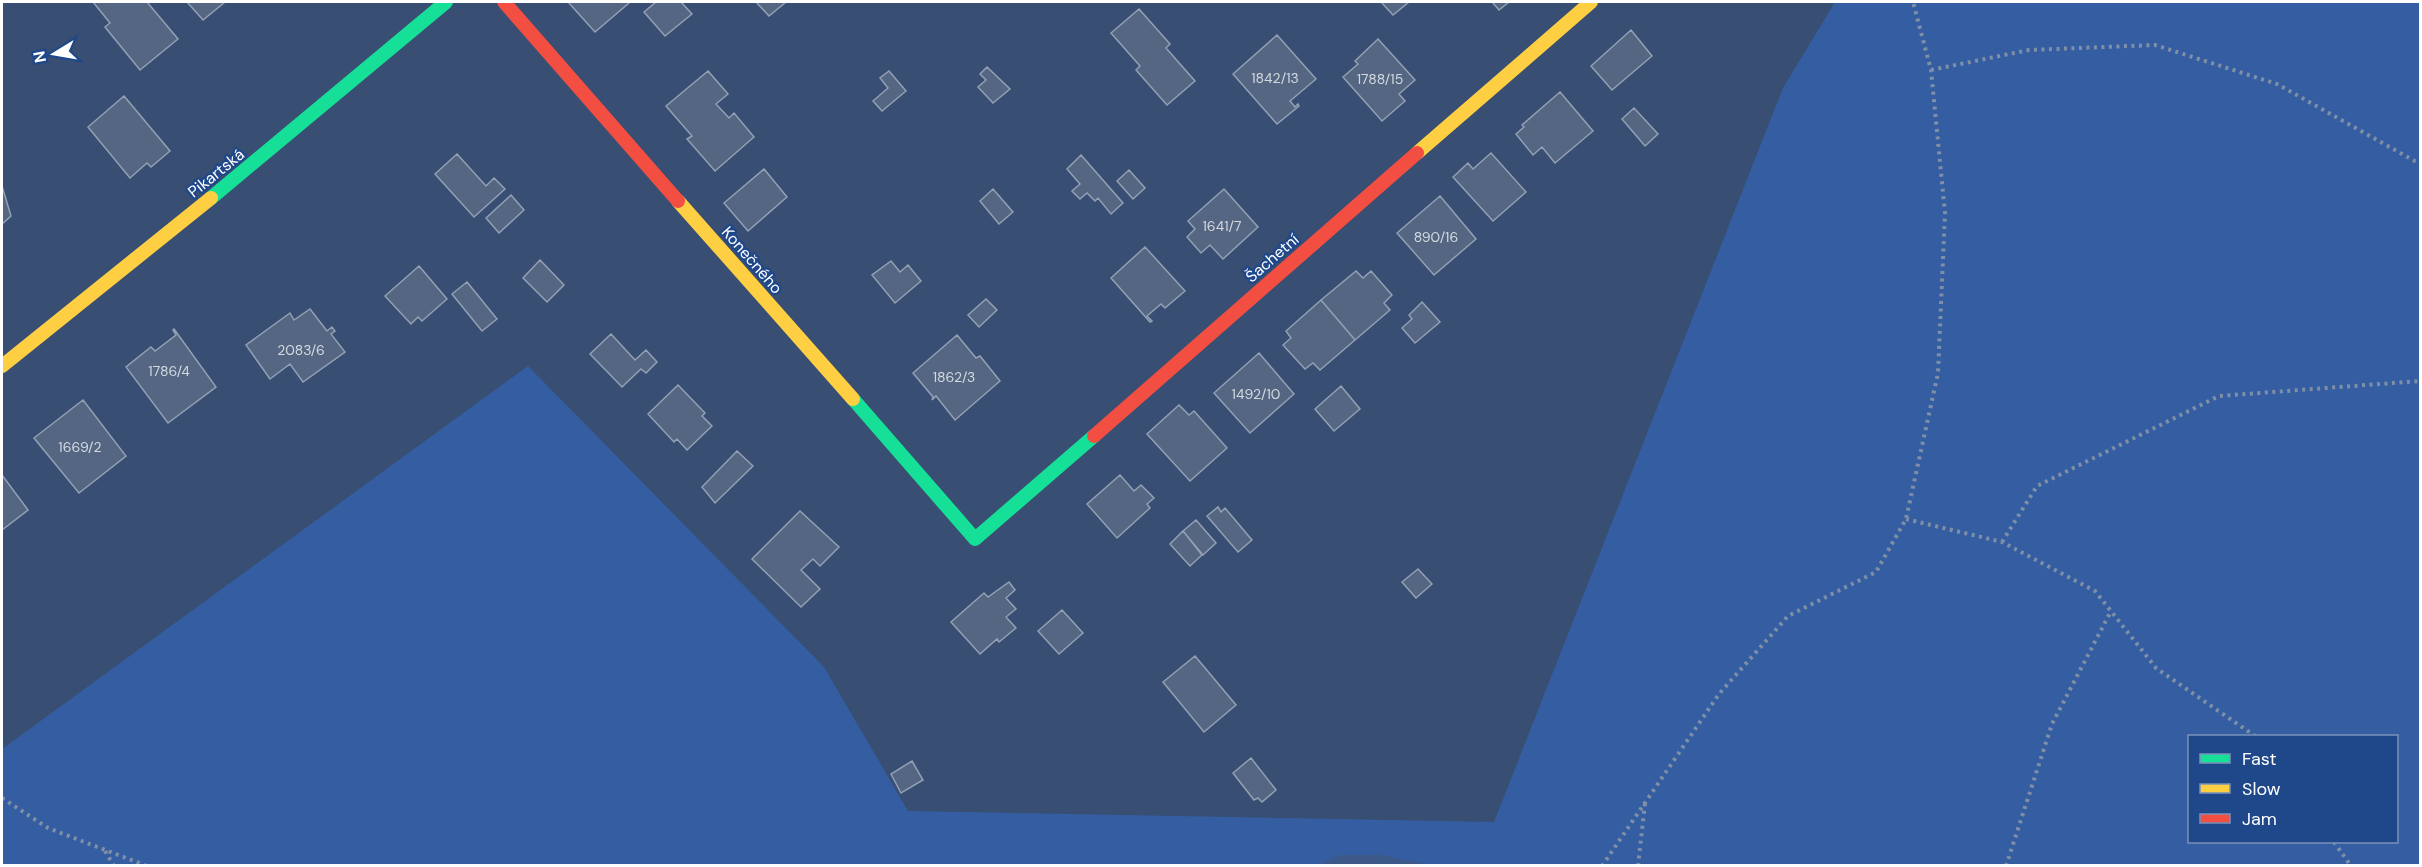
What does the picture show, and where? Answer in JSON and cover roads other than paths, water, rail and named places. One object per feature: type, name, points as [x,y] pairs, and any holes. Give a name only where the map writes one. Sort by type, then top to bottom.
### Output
[{"type":"street","name":"Pikartská","points":[[2,366],[208,201],[446,2]]},
{"type":"street","name":"Konečného","points":[[504,2],[975,539]]},
{"type":"street","name":"Šachetní","points":[[975,539],[1591,2]]}]
